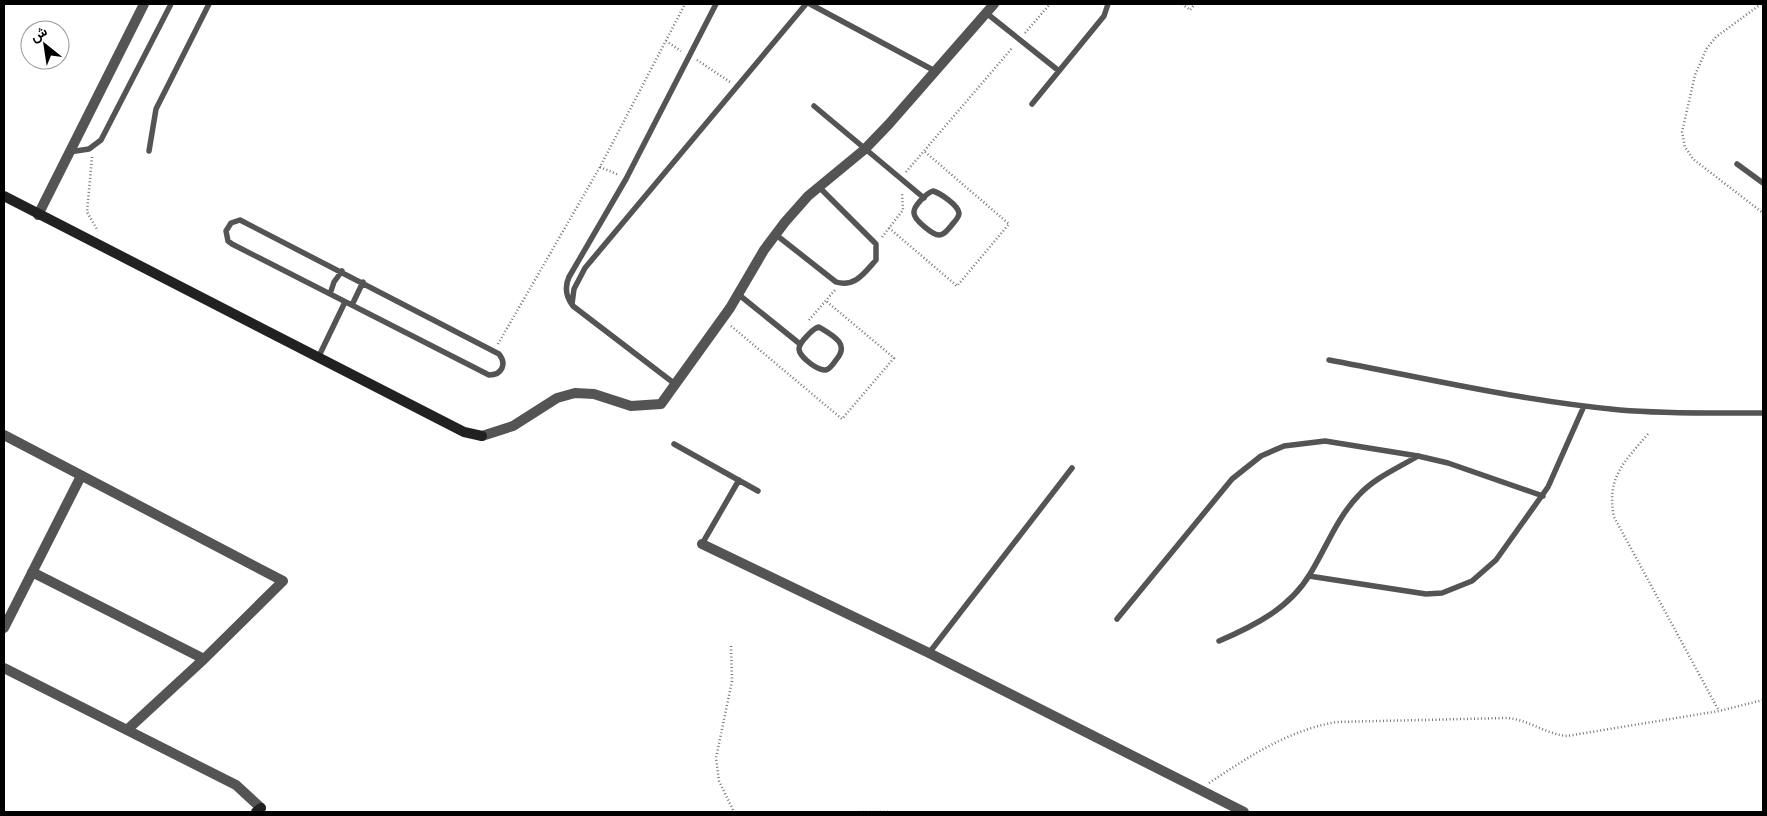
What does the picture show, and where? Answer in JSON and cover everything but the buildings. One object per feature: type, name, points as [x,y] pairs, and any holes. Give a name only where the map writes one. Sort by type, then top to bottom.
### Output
[{"type":"street","points":[[38,215],[144,4]]},
{"type":"street","points":[[4,196],[464,432],[482,436],[513,426],[566,395],[594,394],[622,404],[651,406],[660,404],[675,384],[738,294],[776,234],[796,209],[864,148],[994,4]]},
{"type":"street","points":[[4,435],[283,581],[204,659],[128,729]]},
{"type":"street","points":[[4,628],[81,476]]},
{"type":"street","points":[[702,544],[929,653],[1244,812]]},
{"type":"street","points":[[32,572],[204,659]]},
{"type":"street","points":[[4,668],[236,785],[258,810]]},
{"type":"lane","points":[[70,152],[92,148],[101,140],[171,4]]},
{"type":"lane","points":[[150,151],[156,109],[209,4]]},
{"type":"lane","points":[[675,384],[572,304],[566,294],[567,283],[626,179],[716,4]]},
{"type":"lane","points":[[572,304],[574,289],[585,268],[808,4],[935,71]]},
{"type":"lane","points":[[1032,104],[1104,16],[1108,4]]},
{"type":"lane","points":[[985,12],[1059,71]]},
{"type":"lane","points":[[814,106],[924,198]]},
{"type":"lane","points":[[1737,164],[1763,183]]},
{"type":"lane","points":[[776,234],[841,284],[857,280],[876,260],[876,244],[819,187]]},
{"type":"lane","points":[[935,191],[958,209],[958,217],[942,234],[934,234],[914,216],[915,208],[924,198],[929,192],[935,191]]},
{"type":"lane","points":[[235,221],[245,221],[493,351],[502,357],[503,365],[497,374],[489,375],[232,244],[226,236],[228,227],[235,221]]},
{"type":"lane","points":[[330,294],[334,282],[342,271]]},
{"type":"lane","points":[[352,305],[363,282]]},
{"type":"lane","points":[[738,294],[800,344],[801,354],[822,370],[830,368],[843,350],[840,343],[818,327],[800,344]]},
{"type":"lane","points":[[318,358],[345,302]]},
{"type":"lane","points":[[1329,360],[1513,395],[1584,406],[1655,412],[1763,413]]},
{"type":"lane","points":[[1309,576],[1426,594],[1458,588],[1485,572],[1542,496],[1584,406]]},
{"type":"lane","points":[[1117,619],[1232,479],[1261,456],[1298,442],[1325,441],[1418,456],[1448,463],[1542,496]]},
{"type":"lane","points":[[674,444],[758,491]]},
{"type":"lane","points":[[1219,641],[1244,630],[1274,612],[1296,593],[1309,576],[1344,514],[1359,494],[1380,478],[1418,456]]},
{"type":"lane","points":[[929,653],[1072,468]]},
{"type":"lane","points":[[702,544],[739,480]]},
{"type":"path","points":[[493,351],[600,167],[685,4]]},
{"type":"path","points":[[876,244],[903,210],[902,194],[895,185],[1050,4]]},
{"type":"path","points":[[1182,4],[1190,10],[1195,4]]},
{"type":"path","points":[[1761,4],[1722,32],[1707,48],[1695,75],[1682,132],[1685,147],[1693,159],[1763,213]]},
{"type":"path","points":[[666,41],[738,86]]},
{"type":"path","points":[[92,148],[87,212],[100,234]]},
{"type":"path","points":[[600,167],[626,179]]},
{"type":"path","points":[[793,338],[841,284]]},
{"type":"path","points":[[1648,434],[1620,468],[1614,479],[1612,492],[1614,517],[1719,711]]},
{"type":"path","points":[[731,646],[732,681],[716,758],[719,781],[734,812]]},
{"type":"path","points":[[1200,789],[1277,740],[1302,729],[1336,722],[1513,718],[1552,734],[1567,736],[1719,711],[1763,700]]},
{"type":"path","points":[[859,812],[888,812]]}]
